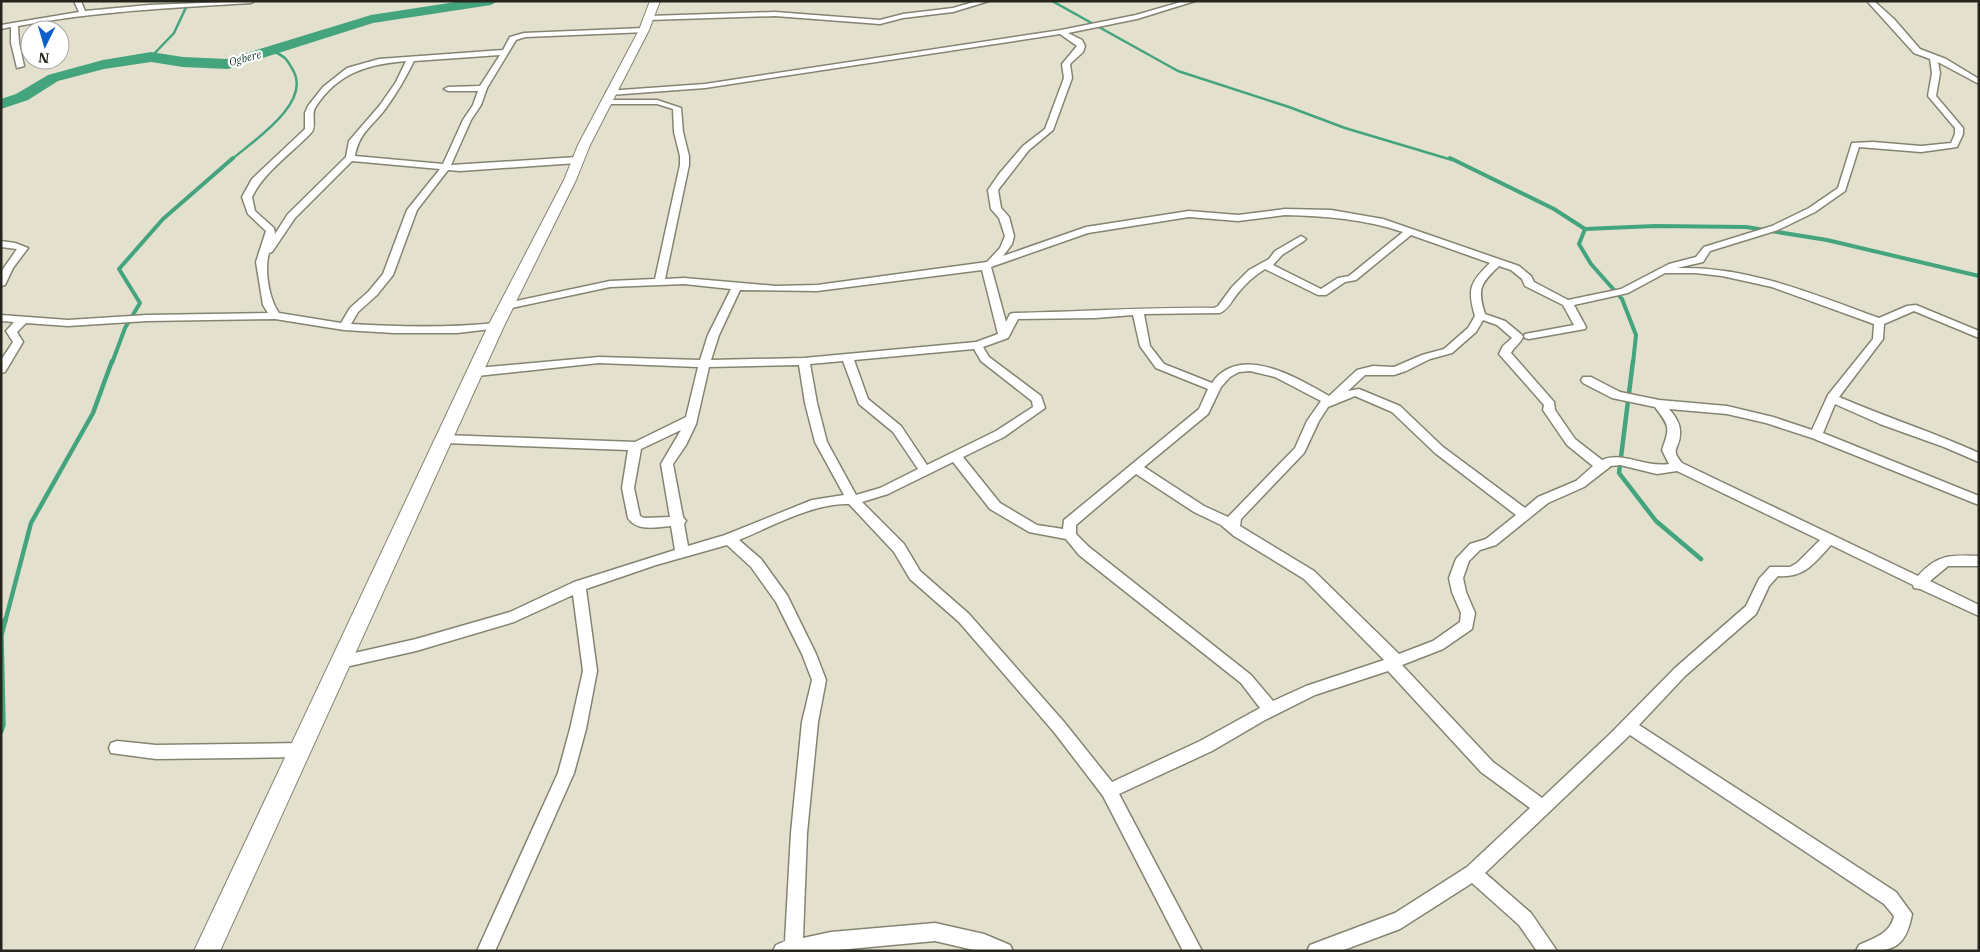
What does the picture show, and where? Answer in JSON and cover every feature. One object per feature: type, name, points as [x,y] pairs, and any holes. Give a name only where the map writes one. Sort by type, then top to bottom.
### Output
[{"type":"main road","points":[[207,951],[477,372],[496,326],[570,180],[577,160],[646,24],[655,1]]},
{"type":"street","points":[[77,1],[83,14]]},
{"type":"street","points":[[1,27],[83,14],[149,7],[251,1]]},
{"type":"street","points":[[344,327],[354,310],[373,293],[388,275],[412,210],[445,168],[467,120],[477,105],[483,88],[513,40],[524,35],[775,14],[880,22],[903,16],[953,10],[986,1]]},
{"type":"street","points":[[608,98],[705,86],[1061,32],[1137,17],[1192,1]]},
{"type":"street","points":[[1870,1],[1891,21],[1913,48],[1934,57],[1979,82]]},
{"type":"street","points":[[14,25],[15,43],[20,66]]},
{"type":"street","points":[[986,266],[998,256],[1009,237],[1009,232],[1004,224],[1004,217],[996,209],[993,190],[1002,176],[1026,148],[1049,130],[1068,78],[1066,64],[1080,50],[1079,42],[1061,32]]},
{"type":"street","points":[[275,316],[268,305],[261,262],[271,230],[251,212],[247,197],[255,181],[309,130],[309,113],[311,108],[338,78],[350,70],[380,61],[504,52]]},
{"type":"street","points":[[507,306],[610,284],[684,281],[736,287],[776,289],[817,288],[986,266],[1086,230],[1189,214],[1238,218],[1285,212],[1331,212],[1383,222],[1520,271],[1527,278],[1529,284],[1567,303],[1593,300],[1630,289],[1679,262],[1699,260],[1707,249],[1775,228],[1812,210],[1842,189],[1855,145],[1880,144],[1906,148],[1943,148],[1954,145],[1959,134],[1959,128],[1932,96],[1936,73],[1934,57]]},
{"type":"street","points":[[261,262],[291,216],[350,158],[353,141],[389,99],[411,59]]},
{"type":"street","points":[[448,89],[483,88]]},
{"type":"street","points":[[608,98],[657,102],[677,108],[680,121],[678,133],[686,163],[681,177],[659,282]]},
{"type":"street","points":[[350,158],[445,168],[577,160]]},
{"type":"street","points":[[1266,265],[1276,272],[1322,294],[1342,280],[1352,278],[1410,231]]},
{"type":"street","points":[[477,372],[600,360],[704,364],[804,361],[977,345],[1004,336],[1014,316],[1216,311],[1222,308],[1236,289],[1253,272],[1273,261],[1278,253],[1301,239]]},
{"type":"street","points":[[1,244],[12,244],[22,248],[8,268],[1,283]]},
{"type":"street","points":[[1330,401],[1361,372],[1373,370],[1394,371],[1426,357],[1448,351],[1472,330],[1480,316],[1473,292],[1482,276],[1497,262]]},
{"type":"street","points":[[986,266],[1004,336]]},
{"type":"street","points":[[1659,272],[1704,269],[1728,272],[1768,283],[1879,322],[1911,308],[1916,308],[1979,335]]},
{"type":"street","points":[[682,553],[679,521],[670,490],[667,464],[682,443],[700,390],[704,364],[716,327],[736,287]]},
{"type":"street","points":[[1529,336],[1581,327],[1567,303]]},
{"type":"street","points":[[1138,312],[1145,346],[1160,366],[1215,388]]},
{"type":"street","points":[[1,318],[68,323],[148,318],[275,316],[344,327],[394,330],[457,330],[496,326]]},
{"type":"street","points":[[1480,316],[1501,323],[1518,337],[1515,343],[1507,348],[1505,354],[1519,366],[1545,398],[1550,405],[1548,410],[1571,442],[1602,466]]},
{"type":"street","points":[[1,370],[18,342],[11,331],[23,320]]},
{"type":"street","points":[[1816,434],[1832,398],[1878,339],[1879,322]]},
{"type":"street","points":[[341,662],[416,645],[514,616],[579,586],[653,561],[729,539],[817,503],[840,499],[853,500],[884,491],[1000,434],[1039,408],[1037,399],[985,359],[977,345]]},
{"type":"street","points":[[848,357],[863,400],[897,429],[925,471]]},
{"type":"street","points":[[804,361],[811,403],[821,442],[853,500],[899,548],[915,575],[964,618],[1059,727],[1109,791],[1193,951]]},
{"type":"street","points":[[1070,535],[1069,523],[1204,411],[1215,388],[1226,374],[1237,370],[1264,369],[1281,375],[1330,401]]},
{"type":"street","points":[[1587,380],[1616,395],[1660,404],[1727,410],[1816,434],[1979,501]]},
{"type":"street","points":[[1234,526],[1234,518],[1300,450],[1313,421],[1324,404],[1355,392],[1396,410],[1439,450],[1524,514]]},
{"type":"street","points":[[1832,398],[1884,421],[1948,444],[1979,458]]},
{"type":"street","points":[[1660,404],[1675,430],[1668,453],[1669,458],[1678,466],[1919,584],[1979,611]]},
{"type":"street","points":[[445,439],[635,446],[647,444],[666,432],[683,426],[691,419]]},
{"type":"street","points":[[635,446],[628,488],[634,518],[642,523],[679,521]]},
{"type":"street","points":[[955,456],[995,506],[1034,529],[1070,535],[1084,550],[1246,679],[1271,710]]},
{"type":"street","points":[[1109,791],[1206,746],[1311,690],[1438,645],[1467,625],[1468,614],[1459,592],[1456,578],[1463,559],[1475,547],[1490,542],[1543,500],[1580,484],[1608,462],[1620,461],[1658,470],[1678,466]]},
{"type":"street","points":[[1136,468],[1200,509],[1234,526],[1239,533],[1309,575],[1393,662],[1489,768],[1543,808]]},
{"type":"street","points":[[729,539],[756,563],[782,599],[809,654],[818,680],[810,722],[788,949],[831,946],[935,932],[984,943],[1004,951]]},
{"type":"street","points":[[1316,951],[1400,920],[1472,874],[1628,726],[1680,672],[1751,610],[1764,583],[1775,571],[1791,572],[1802,568],[1828,540]]},
{"type":"street","points":[[1919,584],[1931,569],[1943,560],[1979,561]]},
{"type":"street","points":[[486,951],[566,773],[578,729],[590,671],[579,586]]},
{"type":"street","points":[[1628,726],[1890,898],[1903,914],[1902,926],[1896,936],[1865,951]]},
{"type":"street","points":[[117,748],[156,752],[302,750]]},
{"type":"street","points":[[1472,874],[1525,919],[1548,951]]},
{"type":"waterway","points":[[151,57],[174,33],[189,1]]},
{"type":"waterway","name":"Ogbere","points":[[1,104],[22,97],[53,78],[103,65],[151,57],[183,62],[228,64],[371,19],[491,1]]},
{"type":"waterway","points":[[1052,1],[1178,71],[1289,107],[1345,128],[1452,160]]},
{"type":"waterway","points":[[231,160],[277,121],[294,97],[297,84],[294,72],[286,59],[273,51]]},
{"type":"waterway","points":[[112,363],[125,328],[140,303],[119,269],[163,219],[233,158]]},
{"type":"waterway","points":[[1450,158],[1554,209],[1585,229]]},
{"type":"waterway","points":[[1585,229],[1655,226],[1746,227],[1827,240],[1979,276]]},
{"type":"waterway","points":[[1585,229],[1579,244],[1591,264],[1622,299],[1636,335],[1633,363]]},
{"type":"waterway","points":[[5,622],[31,523],[93,413],[112,361]]},
{"type":"waterway","points":[[1633,361],[1619,473],[1656,521],[1701,559]]},
{"type":"waterway","points":[[1,731],[3,725],[1,635],[5,620]]}]
